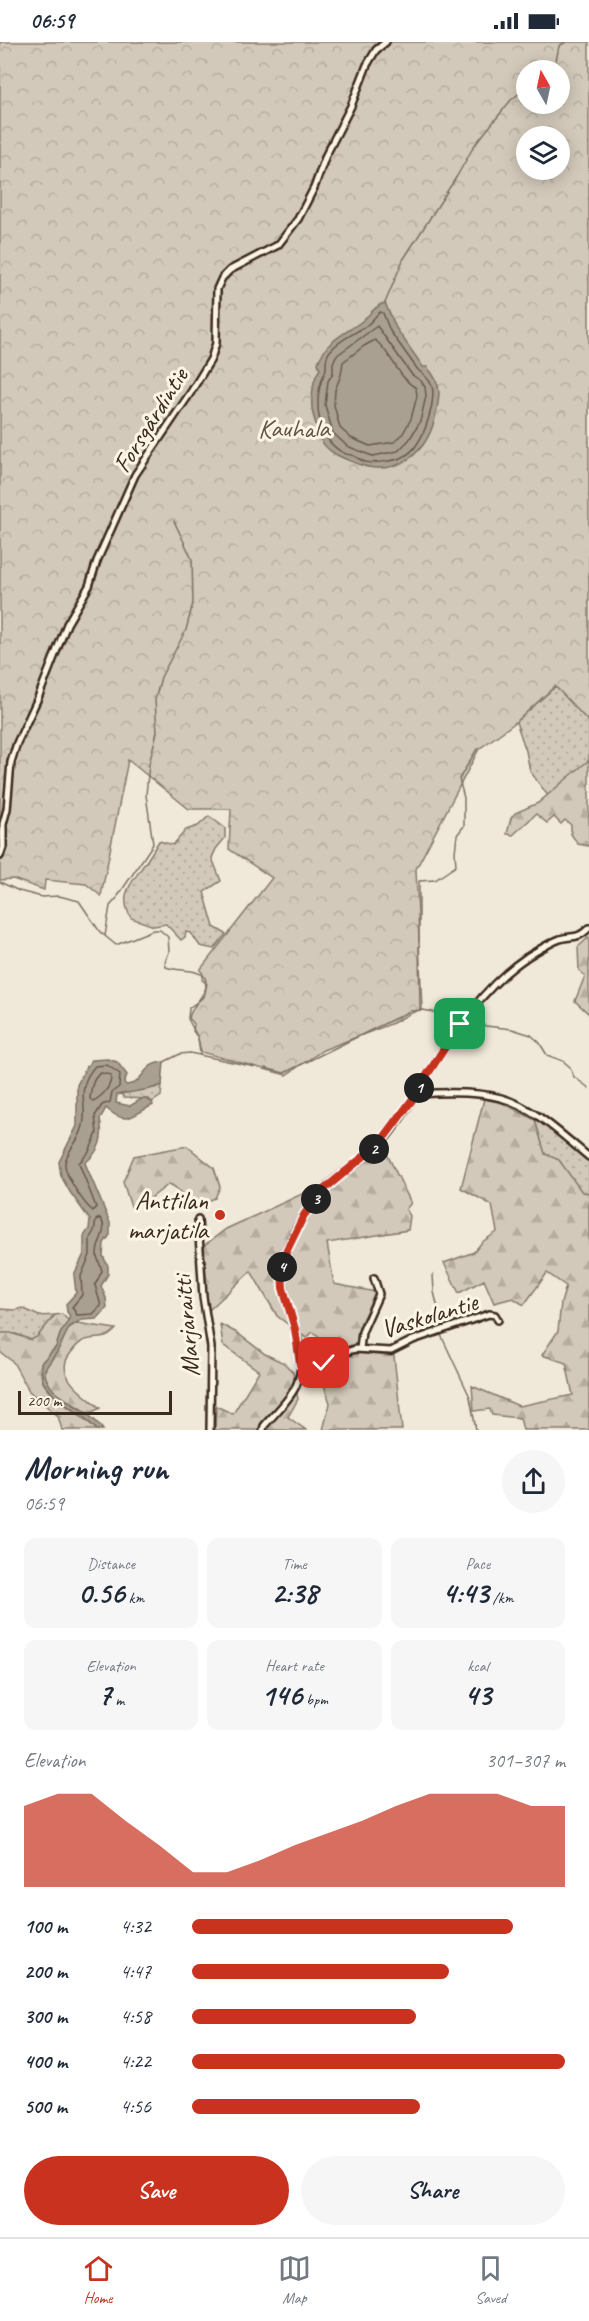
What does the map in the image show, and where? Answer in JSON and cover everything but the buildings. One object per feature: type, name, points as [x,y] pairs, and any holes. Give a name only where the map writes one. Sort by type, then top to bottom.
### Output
[{"type":"street","name":"Forsgårdintie","points":[[0,856],[3,847],[3,824],[7,809],[11,762],[16,743],[38,698],[67,624],[89,586],[97,561],[135,475],[211,358],[216,343],[217,289],[222,278],[230,270],[278,244],[298,219],[314,188],[326,155],[351,106],[367,65],[376,50],[386,42]]},
{"type":"street","points":[[419,1094],[418,1089],[456,1030],[496,981],[535,952],[560,940],[576,938],[589,928]]},
{"type":"street","points":[[263,1430],[296,1387],[300,1364],[295,1329],[283,1288],[282,1271],[286,1252],[304,1215],[322,1191],[380,1143],[415,1096],[419,1094],[478,1093],[503,1098],[538,1117],[589,1157]]},
{"type":"street","name":"Marjaraitti","points":[[198,1219],[203,1297],[211,1347],[210,1430]]},
{"type":"street","points":[[360,1349],[362,1332],[379,1294],[374,1278]]},
{"type":"street","name":"Vaskolantie","points":[[300,1364],[330,1362],[346,1352],[360,1349],[390,1351],[413,1340],[489,1314],[495,1315],[498,1320]]},
{"type":"green space","name":"Kauhala","points":[[0,42],[589,42],[589,722],[555,686],[516,722],[479,749],[416,869],[422,1009],[393,1023],[323,1050],[286,1075],[201,1052],[198,1038],[193,1031],[194,1024],[189,1018],[207,984],[202,980],[203,974],[200,970],[272,878],[229,849],[231,809],[189,809],[128,760],[101,896],[86,884],[45,880],[44,890],[13,879],[0,880]]},
{"type":"green space","points":[[556,686],[589,722],[589,760],[548,796],[530,771],[516,722]]},
{"type":"green space","points":[[589,760],[589,846],[578,844],[571,834],[571,825],[565,820],[561,824],[554,817],[547,823],[536,814],[513,835],[507,834],[511,818],[515,813],[538,803]]},
{"type":"green space","points":[[209,816],[225,828],[225,838],[212,858],[221,881],[204,892],[214,927],[226,934],[214,949],[200,946],[191,933],[186,932],[185,937],[181,940],[166,924],[154,926],[131,918],[126,903],[131,884],[159,841],[173,845],[186,830],[198,826]]},
{"type":"green space","points":[[589,937],[589,1014],[575,1001],[585,976],[579,970],[578,947]]},
{"type":"green space","points":[[162,1085],[161,1096],[152,1102],[149,1099],[124,1098],[121,1094],[152,1088]]},
{"type":"green space","points":[[484,1099],[503,1103],[535,1120],[545,1154],[559,1160],[582,1192],[589,1193],[589,1430],[523,1430],[520,1418],[492,1415],[490,1409],[474,1411],[472,1386],[519,1406],[573,1395],[566,1363],[542,1355],[558,1331],[561,1303],[566,1286],[547,1273],[524,1305],[513,1298],[494,1303],[484,1280],[459,1293],[444,1263],[474,1252],[482,1242],[497,1232],[492,1205],[461,1188]]},
{"type":"green space","points":[[538,1117],[589,1157],[589,1193],[582,1193],[559,1160],[545,1154],[535,1120]]},
{"type":"green space","points":[[187,1146],[214,1168],[220,1187],[215,1198],[197,1206],[169,1184],[148,1200],[131,1207],[123,1182],[134,1156]]},
{"type":"green space","points":[[373,1154],[387,1154],[411,1203],[406,1209],[410,1216],[408,1230],[327,1243],[334,1284],[376,1292],[360,1324],[357,1343],[337,1351],[313,1332],[306,1338],[277,1316],[251,1271],[208,1311],[202,1247],[226,1229],[317,1187],[328,1191]]},
{"type":"green space","points":[[22,1308],[39,1316],[55,1315],[37,1337],[31,1340],[16,1334],[0,1333],[0,1309]]},
{"type":"green space","points":[[62,1314],[69,1321],[56,1347],[41,1363],[42,1380],[53,1395],[97,1430],[62,1430],[58,1416],[29,1391],[13,1362],[0,1352],[0,1333],[11,1333],[31,1340],[37,1337],[55,1315]]},
{"type":"green space","points":[[77,1323],[116,1329],[108,1336],[81,1342],[66,1362],[65,1370],[73,1384],[100,1408],[89,1414],[53,1391],[44,1375],[47,1364],[61,1345],[67,1329]]},
{"type":"green space","points":[[220,1324],[237,1333],[265,1354],[284,1363],[293,1372],[298,1399],[288,1417],[306,1430],[215,1430],[216,1406],[233,1414],[259,1371],[223,1345]]},
{"type":"green space","points":[[355,1353],[394,1356],[402,1430],[323,1430],[330,1403],[322,1379],[329,1366]]},
{"type":"water","points":[[385,303],[396,328],[423,367],[427,367],[436,379],[439,397],[430,432],[415,454],[393,466],[380,468],[367,467],[330,451],[320,439],[312,413],[312,405],[314,383],[320,369],[318,363],[326,348],[362,321],[375,308]]},
{"type":"water","points":[[108,1059],[117,1062],[127,1075],[124,1083],[127,1085],[135,1083],[150,1066],[164,1062],[162,1085],[117,1095],[116,1103],[130,1106],[143,1098],[152,1102],[153,1105],[125,1118],[113,1114],[106,1108],[100,1119],[100,1144],[85,1163],[110,1223],[110,1235],[104,1243],[103,1256],[108,1266],[108,1274],[101,1286],[107,1308],[97,1319],[82,1320],[70,1326],[57,1352],[45,1369],[46,1379],[51,1387],[87,1414],[103,1430],[97,1430],[82,1415],[57,1399],[43,1382],[41,1363],[56,1347],[70,1316],[66,1304],[76,1293],[74,1275],[84,1254],[84,1236],[89,1229],[90,1220],[61,1176],[59,1162],[77,1126],[77,1085],[92,1060]]},
{"type":"waterway","points":[[556,60],[559,46],[566,42]]},
{"type":"waterway","points":[[385,303],[403,260],[474,146],[516,96]]},
{"type":"waterway","points":[[118,896],[153,844],[146,795],[149,764],[157,732],[155,700],[161,677],[186,630],[193,603],[192,559],[174,521]]},
{"type":"waterway","points":[[419,942],[419,881],[435,880],[456,866],[457,835],[464,826],[464,798],[459,779],[477,749]]},
{"type":"waterway","points":[[0,882],[19,891],[42,897],[59,896],[79,901],[100,932],[116,945],[153,930],[160,930],[168,937],[169,952],[165,962],[166,967],[197,972],[205,977],[204,996],[189,1008],[188,1019],[198,1038],[200,1054]]},
{"type":"waterway","points":[[105,936],[110,906],[117,898]]},
{"type":"waterway","points":[[419,946],[420,1010]]},
{"type":"waterway","points":[[265,1068],[284,1073],[410,1011],[423,1010],[462,1018]]},
{"type":"waterway","points":[[468,1020],[531,1035],[539,1042],[547,1055],[563,1061],[570,1067],[574,1077],[589,1088]]},
{"type":"waterway","points":[[164,1062],[180,1054],[190,1053],[255,1067]]},
{"type":"waterway","points":[[433,1274],[434,1292],[441,1321]]},
{"type":"waterway","points":[[441,1335],[470,1397],[476,1430]]},
{"type":"place","name":"Anttilan marjatila","points":[[220,1215]]},
{"type":"route","points":[[324,1363],[300,1364],[295,1329],[283,1288],[282,1271],[286,1252],[304,1215],[322,1191],[380,1143],[415,1096],[419,1094],[418,1089],[460,1024]]}]
